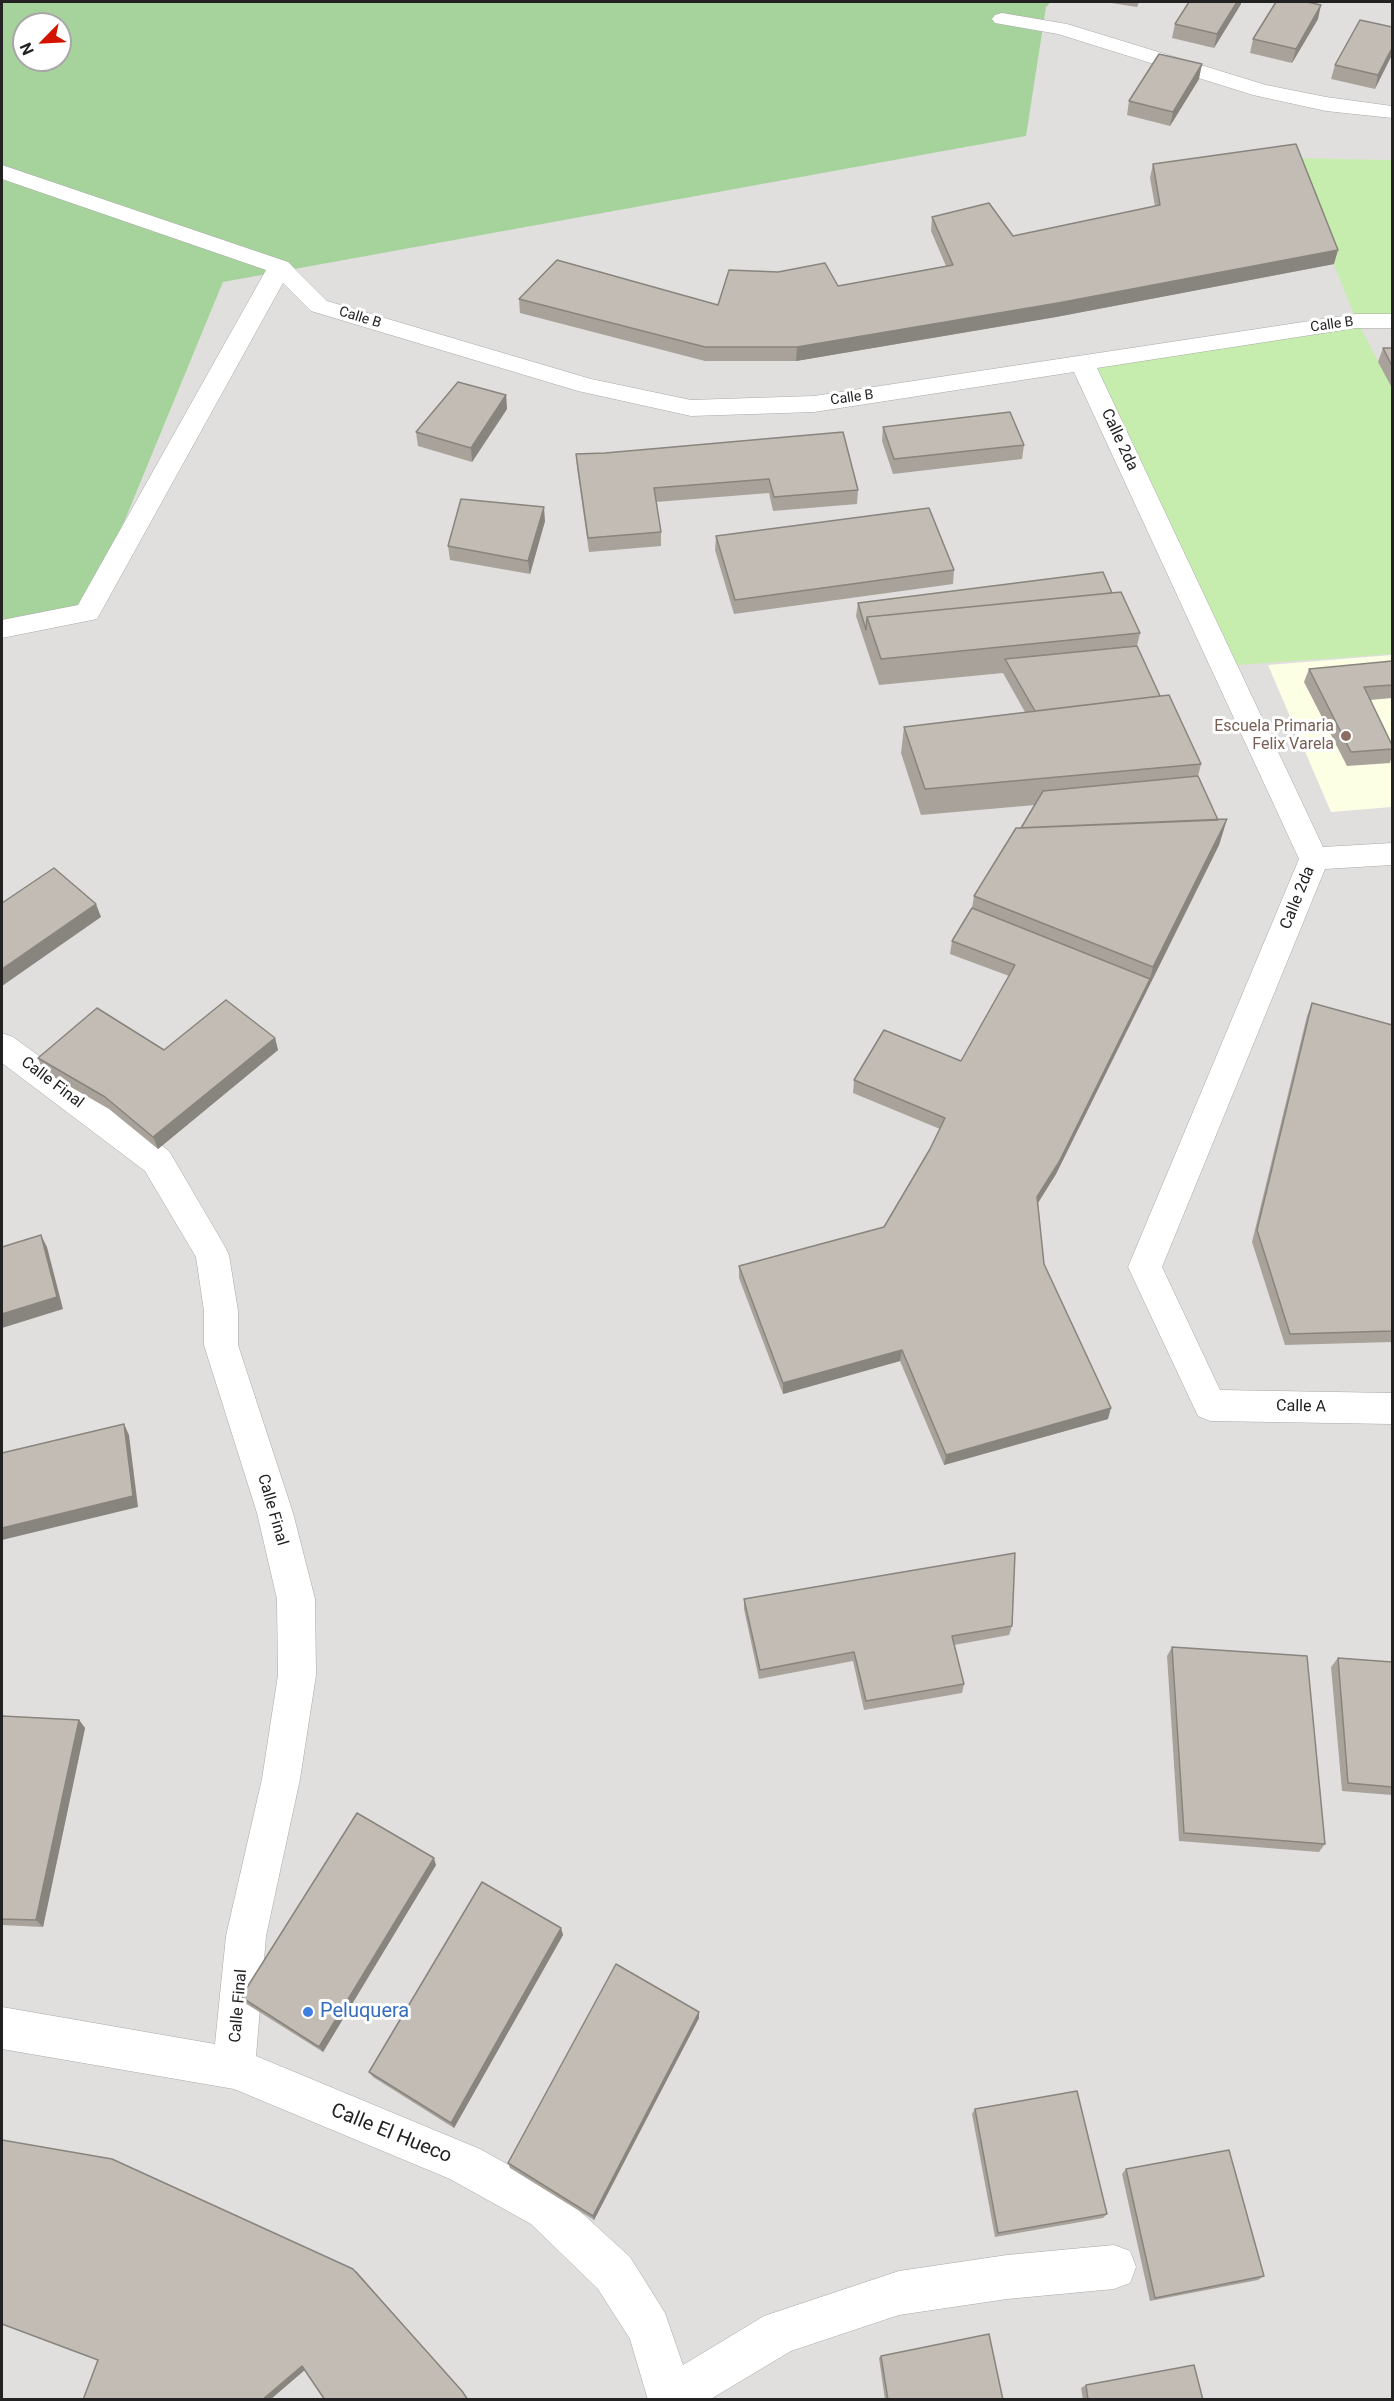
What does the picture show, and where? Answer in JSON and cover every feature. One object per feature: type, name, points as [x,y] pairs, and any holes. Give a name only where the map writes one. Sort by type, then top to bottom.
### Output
[{"type":"street","points":[[1002,19],[1070,31],[1261,90],[1326,104],[1392,112]]},
{"type":"street","points":[[2,172],[280,267],[87,612],[2,629]]},
{"type":"street","name":"Calle B","points":[[280,267],[320,306],[587,386],[691,408],[814,404],[1356,321],[1392,321]]},
{"type":"street","name":"Calle 2da","points":[[1083,364],[1314,859],[1145,1267],[1210,1405]]},
{"type":"street","points":[[1314,859],[1392,854]]},
{"type":"street","name":"Calle Final","points":[[2,1046],[157,1161],[212,1255],[221,1311],[221,1345],[275,1513],[296,1599],[297,1675],[281,1779],[246,1936],[238,2002],[234,2068]]},
{"type":"street","name":"Calle A","points":[[1210,1405],[1392,1408]]},
{"type":"street","name":"Calle El Hueco","points":[[2,2028],[234,2068],[465,2164],[546,2209],[614,2273],[649,2329],[671,2398]]},
{"type":"street","points":[[671,2398],[780,2332],[899,2293],[1007,2277],[1114,2267]]},
{"type":"shaded area","points":[[1051,2],[1392,2],[1392,2399],[2,2400],[2,629],[87,612],[223,282],[1046,7]]},
{"type":"shaded area","name":"Escuela Primaria Felix Varela","points":[[1392,655],[1392,807],[1331,812],[1268,665]]},
{"type":"green space","points":[[2,2],[1051,2],[1046,7],[1026,136],[223,282],[87,612],[2,629]]},
{"type":"green space","points":[[1292,158],[1392,160],[1392,321],[1357,321],[1392,388],[1392,654],[1224,666],[1083,364],[1356,320]]},
{"type":"building","points":[[1189,2],[1237,2],[1217,34],[1175,24]]},
{"type":"building","points":[[1276,2],[1307,2],[1321,5],[1296,49],[1253,39]]},
{"type":"building","points":[[1360,20],[1392,27],[1392,48],[1378,75],[1335,65]]},
{"type":"building","points":[[1159,54],[1202,64],[1173,112],[1129,101]]},
{"type":"building","points":[[1296,144],[1338,250],[1058,303],[797,347],[705,347],[519,299],[557,260],[718,305],[729,270],[778,272],[825,263],[838,286],[953,265],[932,217],[989,203],[1013,236],[1160,205],[1153,164]]},
{"type":"building","points":[[1383,348],[1392,348],[1392,366]]},
{"type":"building","points":[[458,382],[506,395],[471,448],[416,432]]},
{"type":"building","points":[[1010,412],[1024,445],[894,459],[883,427]]},
{"type":"building","points":[[843,432],[858,490],[774,497],[769,479],[654,488],[661,532],[588,538],[576,454]]},
{"type":"building","points":[[461,499],[544,507],[528,561],[448,546]]},
{"type":"building","points":[[929,508],[954,570],[735,600],[716,536]]},
{"type":"building","points":[[1103,572],[1112,593],[867,617],[866,630],[858,603]]},
{"type":"building","points":[[1121,592],[1140,633],[881,659],[867,617]]},
{"type":"building","points":[[1137,646],[1160,696],[1035,711],[1005,659]]},
{"type":"building","points":[[1392,661],[1392,685],[1364,687],[1392,749],[1351,752],[1309,669]]},
{"type":"building","points":[[1169,695],[1201,764],[925,789],[904,727]]},
{"type":"building","points":[[1198,776],[1218,820],[1021,828],[1043,791]]},
{"type":"building","points":[[1227,819],[1153,967],[974,896],[1016,828]]},
{"type":"building","points":[[54,868],[96,904],[2,969],[2,903]]},
{"type":"building","points":[[972,908],[1150,979],[1059,1162],[1037,1197],[1044,1264],[1111,1408],[946,1455],[902,1350],[783,1383],[739,1266],[884,1227],[930,1149],[945,1118],[854,1080],[884,1030],[961,1061],[1015,965],[952,941]]},
{"type":"building","points":[[226,1000],[275,1038],[153,1137],[105,1097],[38,1058],[97,1008],[164,1050]]},
{"type":"building","points":[[1312,1003],[1392,1025],[1392,1331],[1290,1334],[1257,1230]]},
{"type":"building","points":[[41,1235],[57,1297],[2,1314],[2,1247]]},
{"type":"building","points":[[124,1424],[133,1496],[2,1528],[2,1453]]},
{"type":"building","points":[[1015,1553],[1012,1626],[952,1636],[964,1684],[866,1701],[854,1652],[760,1670],[744,1599]]},
{"type":"building","points":[[1172,1647],[1307,1656],[1325,1844],[1184,1833]]},
{"type":"building","points":[[1338,1658],[1392,1662],[1392,1787],[1348,1783]]},
{"type":"building","points":[[2,1716],[79,1720],[36,1920],[2,1919]]},
{"type":"building","points":[[357,1813],[434,1858],[319,2047],[241,1997]]},
{"type":"building","points":[[482,1882],[561,1928],[451,2123],[369,2072]]},
{"type":"building","points":[[616,1964],[699,2012],[593,2216],[508,2163]]},
{"type":"building","points":[[1077,2091],[1107,2214],[998,2233],[975,2109]]},
{"type":"building","points":[[2,2140],[112,2159],[353,2269],[468,2400],[325,2400],[302,2366],[262,2400],[83,2400],[98,2360],[2,2324]]},
{"type":"building","points":[[1229,2150],[1264,2276],[1155,2298],[1126,2169]]},
{"type":"building","points":[[989,2334],[1003,2400],[888,2400],[881,2356]]},
{"type":"building","points":[[1194,2365],[1203,2400],[1088,2400],[1086,2385]]},
{"type":"place","name":"Escuela Primaria Felix Varela","points":[[1346,736]]},
{"type":"place","name":"Peluquera","points":[[308,2012]]}]
